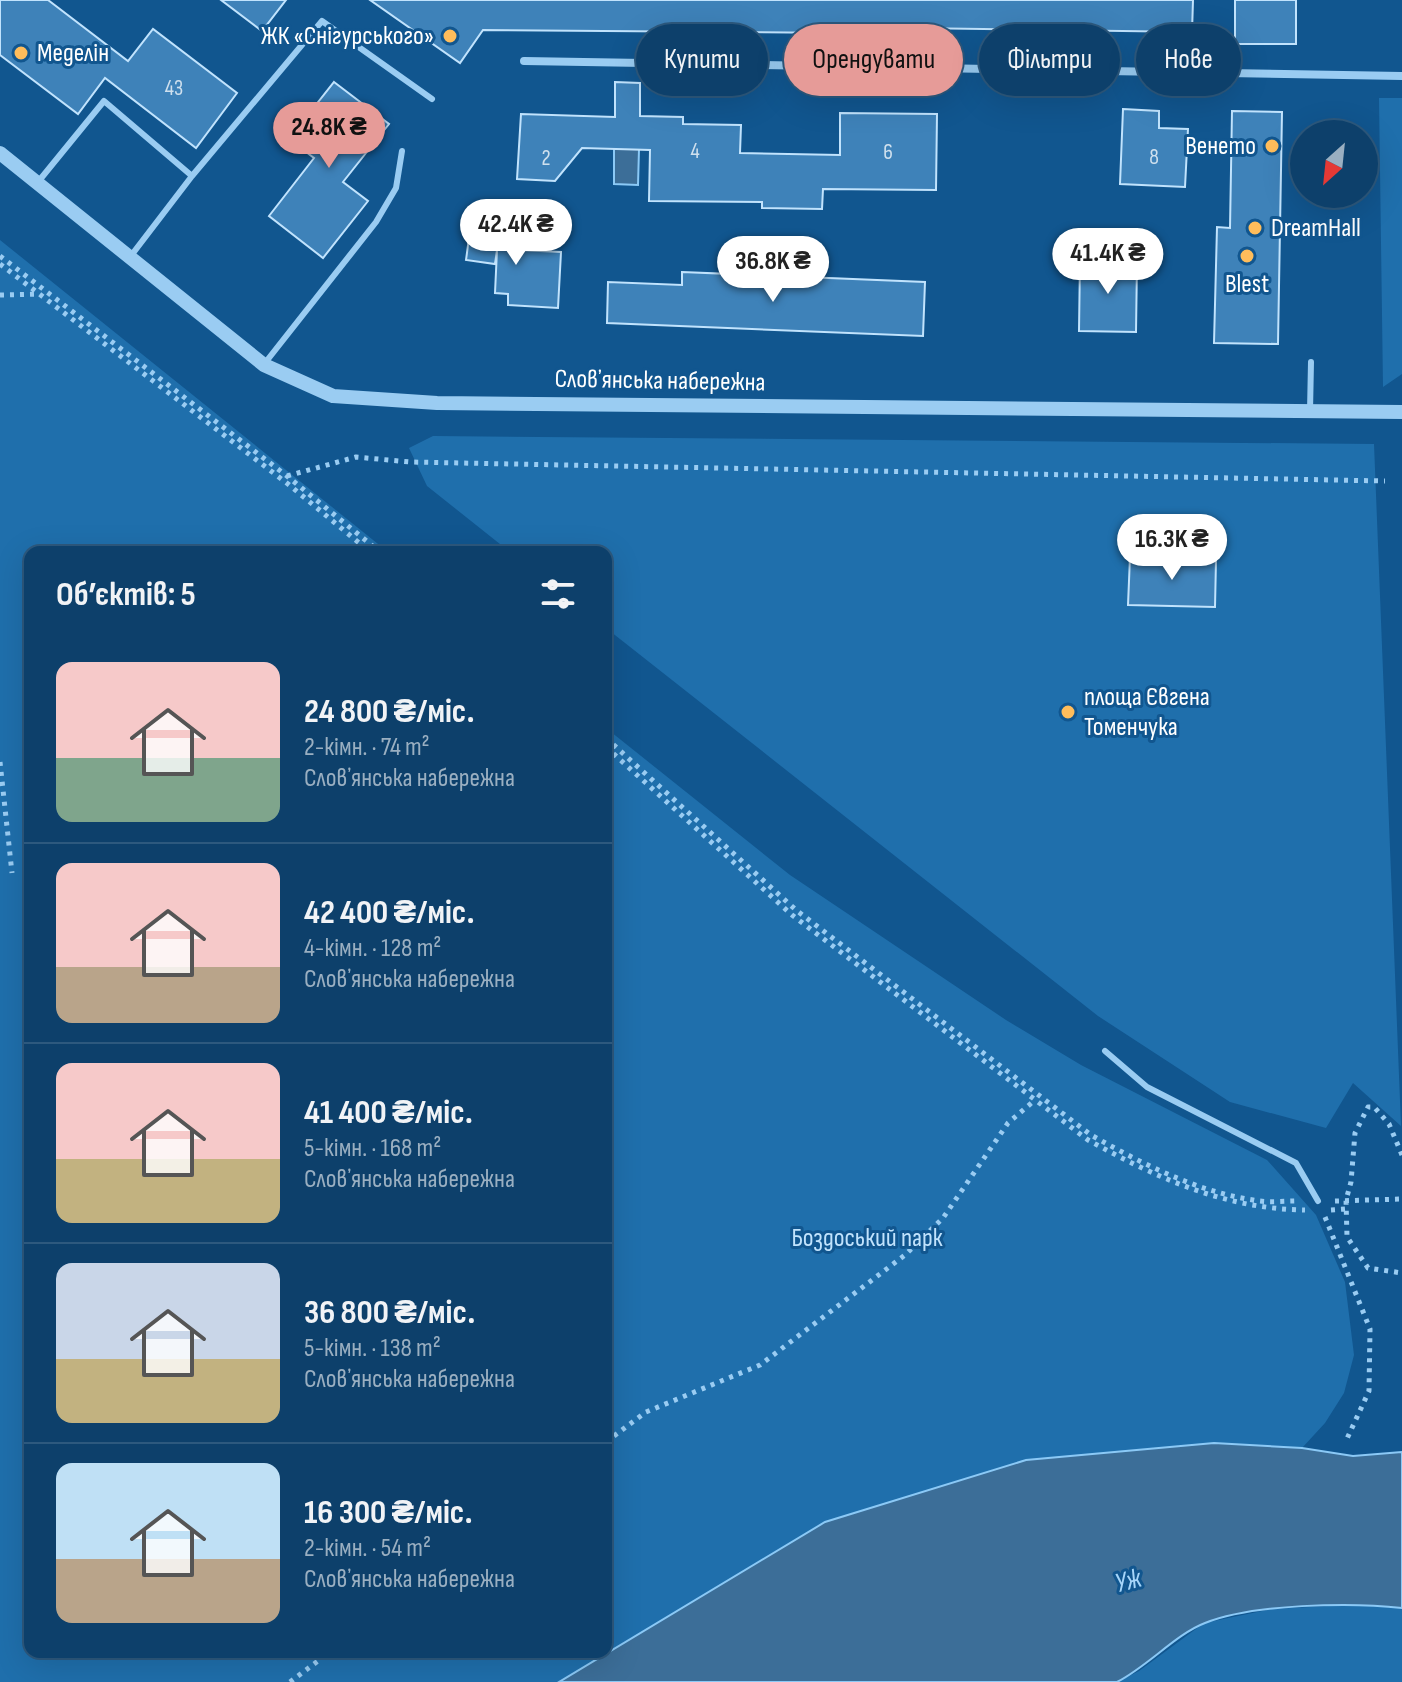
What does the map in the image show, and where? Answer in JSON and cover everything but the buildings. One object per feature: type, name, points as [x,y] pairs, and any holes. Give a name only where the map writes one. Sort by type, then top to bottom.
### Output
[{"type":"street","points":[[524,61],[1402,76]]},
{"type":"street","name":"Словʼянська набережна","points":[[0,153],[264,365],[333,396],[387,402],[1402,412]]},
{"type":"lane","points":[[130,257],[192,176],[322,21],[432,99]]},
{"type":"lane","points":[[37,183],[104,101],[192,176]]},
{"type":"lane","points":[[264,365],[376,222],[396,188],[402,151]]},
{"type":"lane","points":[[1310,411],[1311,362]]},
{"type":"lane","points":[[1105,1051],[1147,1087],[1296,1163],[1318,1201]]},
{"type":"path","points":[[0,256],[43,294],[288,484],[363,546]]},
{"type":"path","points":[[0,264],[287,476],[373,546]]},
{"type":"path","points":[[0,295],[43,294]]},
{"type":"path","points":[[287,476],[356,457],[441,463],[1385,481]]},
{"type":"path","points":[[612,743],[796,910],[1088,1140],[1131,1164],[1196,1191],[1270,1209],[1346,1209]]},
{"type":"path","points":[[612,752],[792,915],[1036,1099],[1102,1141],[1201,1188],[1255,1201],[1402,1199]]},
{"type":"path","points":[[0,762],[12,873]]},
{"type":"path","points":[[612,1438],[646,1412],[760,1365],[905,1255],[943,1218],[1008,1123],[1036,1099]]},
{"type":"path","points":[[1402,1155],[1389,1124],[1374,1107],[1368,1107],[1355,1133],[1351,1182],[1346,1200],[1347,1237],[1368,1268],[1402,1273]]},
{"type":"path","points":[[1318,1201],[1370,1329],[1369,1391],[1345,1443]]},
{"type":"path","points":[[290,1682],[322,1658]]},
{"type":"green space","points":[[1379,98],[1402,98],[1402,374],[1383,387]]},
{"type":"green space","name":"Боздоський парк","points":[[0,240],[381,546],[24,546],[24,1658],[599,1658],[559,1682],[0,1682]]},
{"type":"green space","points":[[433,436],[1374,444],[1401,1126],[1353,1083],[1326,1128],[1230,1102],[1098,1016],[612,633],[612,546],[502,546],[427,486],[409,448]]},
{"type":"green space","name":"Боздоський парк","points":[[612,733],[790,875],[1006,1020],[1081,1065],[1267,1160],[1316,1215],[1345,1282],[1354,1355],[1344,1393],[1325,1423],[1302,1448],[1214,1443],[1026,1460],[825,1522],[612,1650]]},
{"type":"green space","points":[[1368,1604],[1402,1608],[1402,1682],[1117,1682],[1139,1671],[1204,1623],[1272,1609]]},
{"type":"water","points":[[614,149],[639,149],[638,185],[614,184]]},
{"type":"water","name":"Уж","points":[[1214,1443],[1302,1448],[1353,1456],[1402,1452],[1402,1608],[1302,1606],[1225,1617],[1194,1628],[1117,1682],[559,1682],[599,1658],[612,1658],[612,1650],[825,1522],[1026,1460]]},
{"type":"place","name":"ЖК «Снігурського»","points":[[450,36]]},
{"type":"place","name":"Меделін","points":[[21,53]]},
{"type":"place","name":"Венето","points":[[1272,146]]},
{"type":"place","name":"DreamHall","points":[[1255,228]]},
{"type":"place","name":"Blest","points":[[1247,256]]},
{"type":"place","name":"площа Євгена Томенчука","points":[[1068,712]]}]
